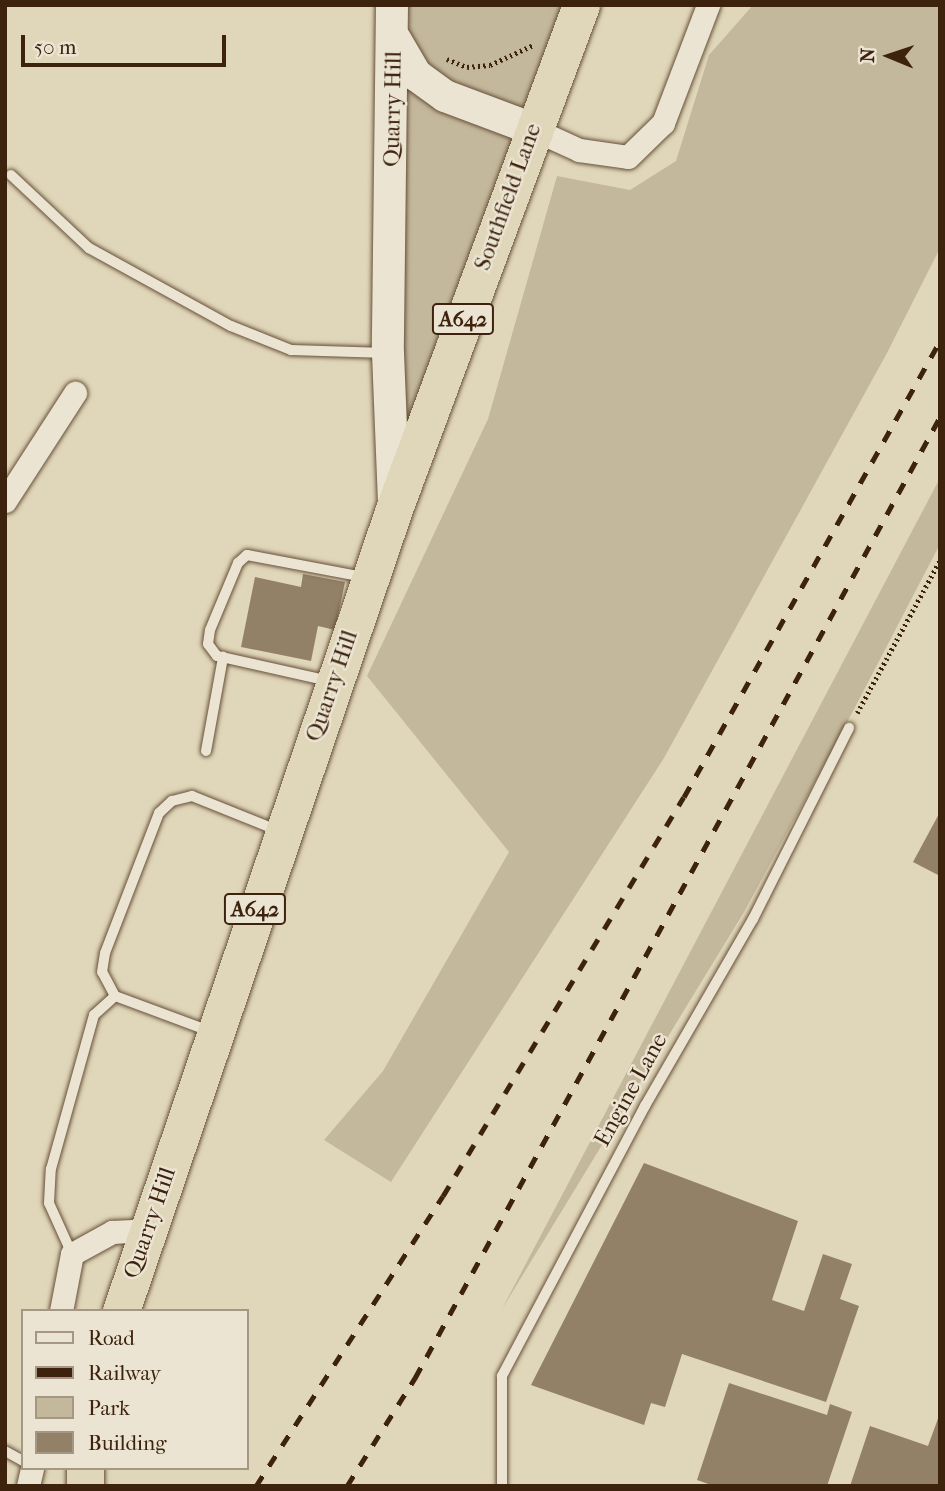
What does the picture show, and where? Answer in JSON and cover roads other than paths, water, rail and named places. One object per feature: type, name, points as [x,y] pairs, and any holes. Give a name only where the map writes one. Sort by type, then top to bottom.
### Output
[{"type":"highway","name":"Southfield Lane","points":[[394,509],[533,129],[578,14]]},
{"type":"highway","name":"Quarry Hill","points":[[122,1309],[281,832],[394,509]]},
{"type":"main road","name":"Quarry Hill","points":[[393,5],[387,353],[394,509]]},
{"type":"main road","name":"Quarry Hill","points":[[394,38],[416,75],[445,96],[533,129]]},
{"type":"street","points":[[533,129],[579,150],[628,157],[663,123],[708,5]]},
{"type":"street","points":[[5,501],[12,478],[75,393]]},
{"type":"street","points":[[61,1309],[72,1254],[111,1232],[148,1230]]},
{"type":"lane","points":[[11,175],[89,248],[231,326],[291,350],[387,353]]},
{"type":"lane","points":[[333,682],[223,657],[211,651],[210,630],[238,563],[247,555],[370,579]]},
{"type":"lane","points":[[206,751],[223,657]]},
{"type":"lane","name":"Engine Lane","points":[[502,1486],[502,1376],[645,1105],[753,919],[849,728]]},
{"type":"lane","points":[[214,1032],[115,996],[102,972],[105,953],[165,807],[192,796],[281,832]]},
{"type":"lane","points":[[72,1254],[49,1203],[51,1169],[94,1015],[115,996]]},
{"type":"lane","points":[[5,1451],[21,1460]]},
{"type":"railway","points":[[256,1486],[443,1196],[684,797],[940,341]]},
{"type":"railway","points":[[347,1486],[415,1378],[940,417]]}]
